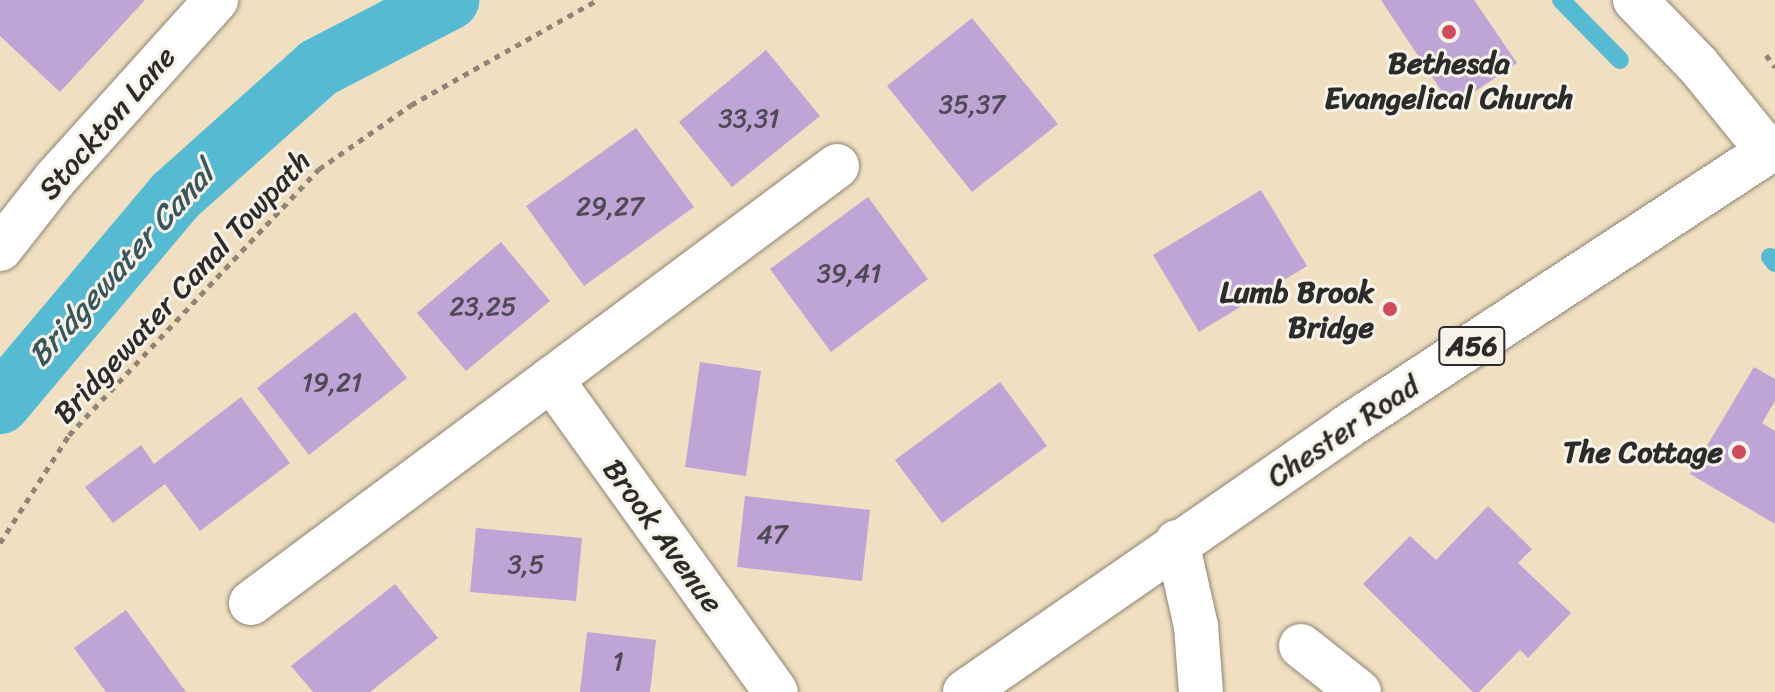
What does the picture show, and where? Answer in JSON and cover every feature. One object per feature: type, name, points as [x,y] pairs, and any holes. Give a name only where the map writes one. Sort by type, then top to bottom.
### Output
[{"type":"street","name":"Stockton Lane","points":[[0,249],[55,179],[216,0]]},
{"type":"street","points":[[1635,0],[1698,65],[1771,148]]},
{"type":"street","name":"Chester Road","points":[[965,692],[1177,542],[1771,148]]},
{"type":"street","points":[[251,603],[837,166]]},
{"type":"street","name":"Brook Avenue","points":[[551,379],[776,692]]},
{"type":"street","points":[[1177,542],[1196,626],[1201,692]]},
{"type":"street","points":[[1301,646],[1359,692]]},
{"type":"path","name":"Bridgewater Canal Towpath","points":[[0,543],[69,435],[319,169],[411,105],[597,0]]},
{"type":"path","points":[[1766,55],[1775,67]]},
{"type":"building","points":[[0,0],[145,0],[60,92],[0,36]]},
{"type":"building","name":"Bethesda Evangelical Church","points":[[1381,0],[1474,0],[1517,63],[1452,107]]},
{"type":"building","points":[[972,18],[1058,124],[972,192],[887,86]]},
{"type":"building","points":[[766,50],[820,116],[732,187],[679,122]]},
{"type":"building","points":[[636,128],[694,207],[584,286],[526,206]]},
{"type":"building","points":[[1261,190],[1307,266],[1199,332],[1153,255]]},
{"type":"building","points":[[868,197],[928,279],[831,352],[770,269]]},
{"type":"building","points":[[501,242],[550,301],[466,371],[417,313]]},
{"type":"building","points":[[355,312],[407,378],[309,455],[257,388]]},
{"type":"building","points":[[700,362],[761,371],[746,476],[685,467]]},
{"type":"building","name":"The Cottage","points":[[1754,367],[1775,379],[1775,401],[1762,423],[1775,431],[1775,524],[1690,474]]},
{"type":"building","points":[[1000,382],[1047,446],[942,523],[895,460]]},
{"type":"building","points":[[241,397],[290,463],[200,531],[165,484],[113,523],[85,487],[141,445],[154,464]]},
{"type":"building","points":[[745,496],[870,510],[862,581],[737,567]]},
{"type":"building","points":[[1488,506],[1532,549],[1518,563],[1571,613],[1528,658],[1520,650],[1479,692],[1473,692],[1363,584],[1410,536],[1436,560]]},
{"type":"building","points":[[476,528],[582,538],[576,601],[470,592]]},
{"type":"building","points":[[395,584],[438,638],[370,692],[313,692],[291,666]]},
{"type":"building","points":[[126,610],[186,692],[106,692],[74,648]]},
{"type":"building","points":[[587,632],[656,640],[650,692],[580,692]]},
{"type":"waterway","name":"Bridgewater Canal","points":[[0,404],[175,196],[318,68],[449,0]]},
{"type":"waterway","points":[[1561,0],[1620,60]]},
{"type":"waterway","points":[[1770,257],[1775,263]]},
{"type":"place","name":"Bethesda Evangelical Church","points":[[1449,32]]},
{"type":"place","name":"Lumb Brook Bridge","points":[[1390,309]]},
{"type":"place","name":"The Cottage","points":[[1739,452]]}]
